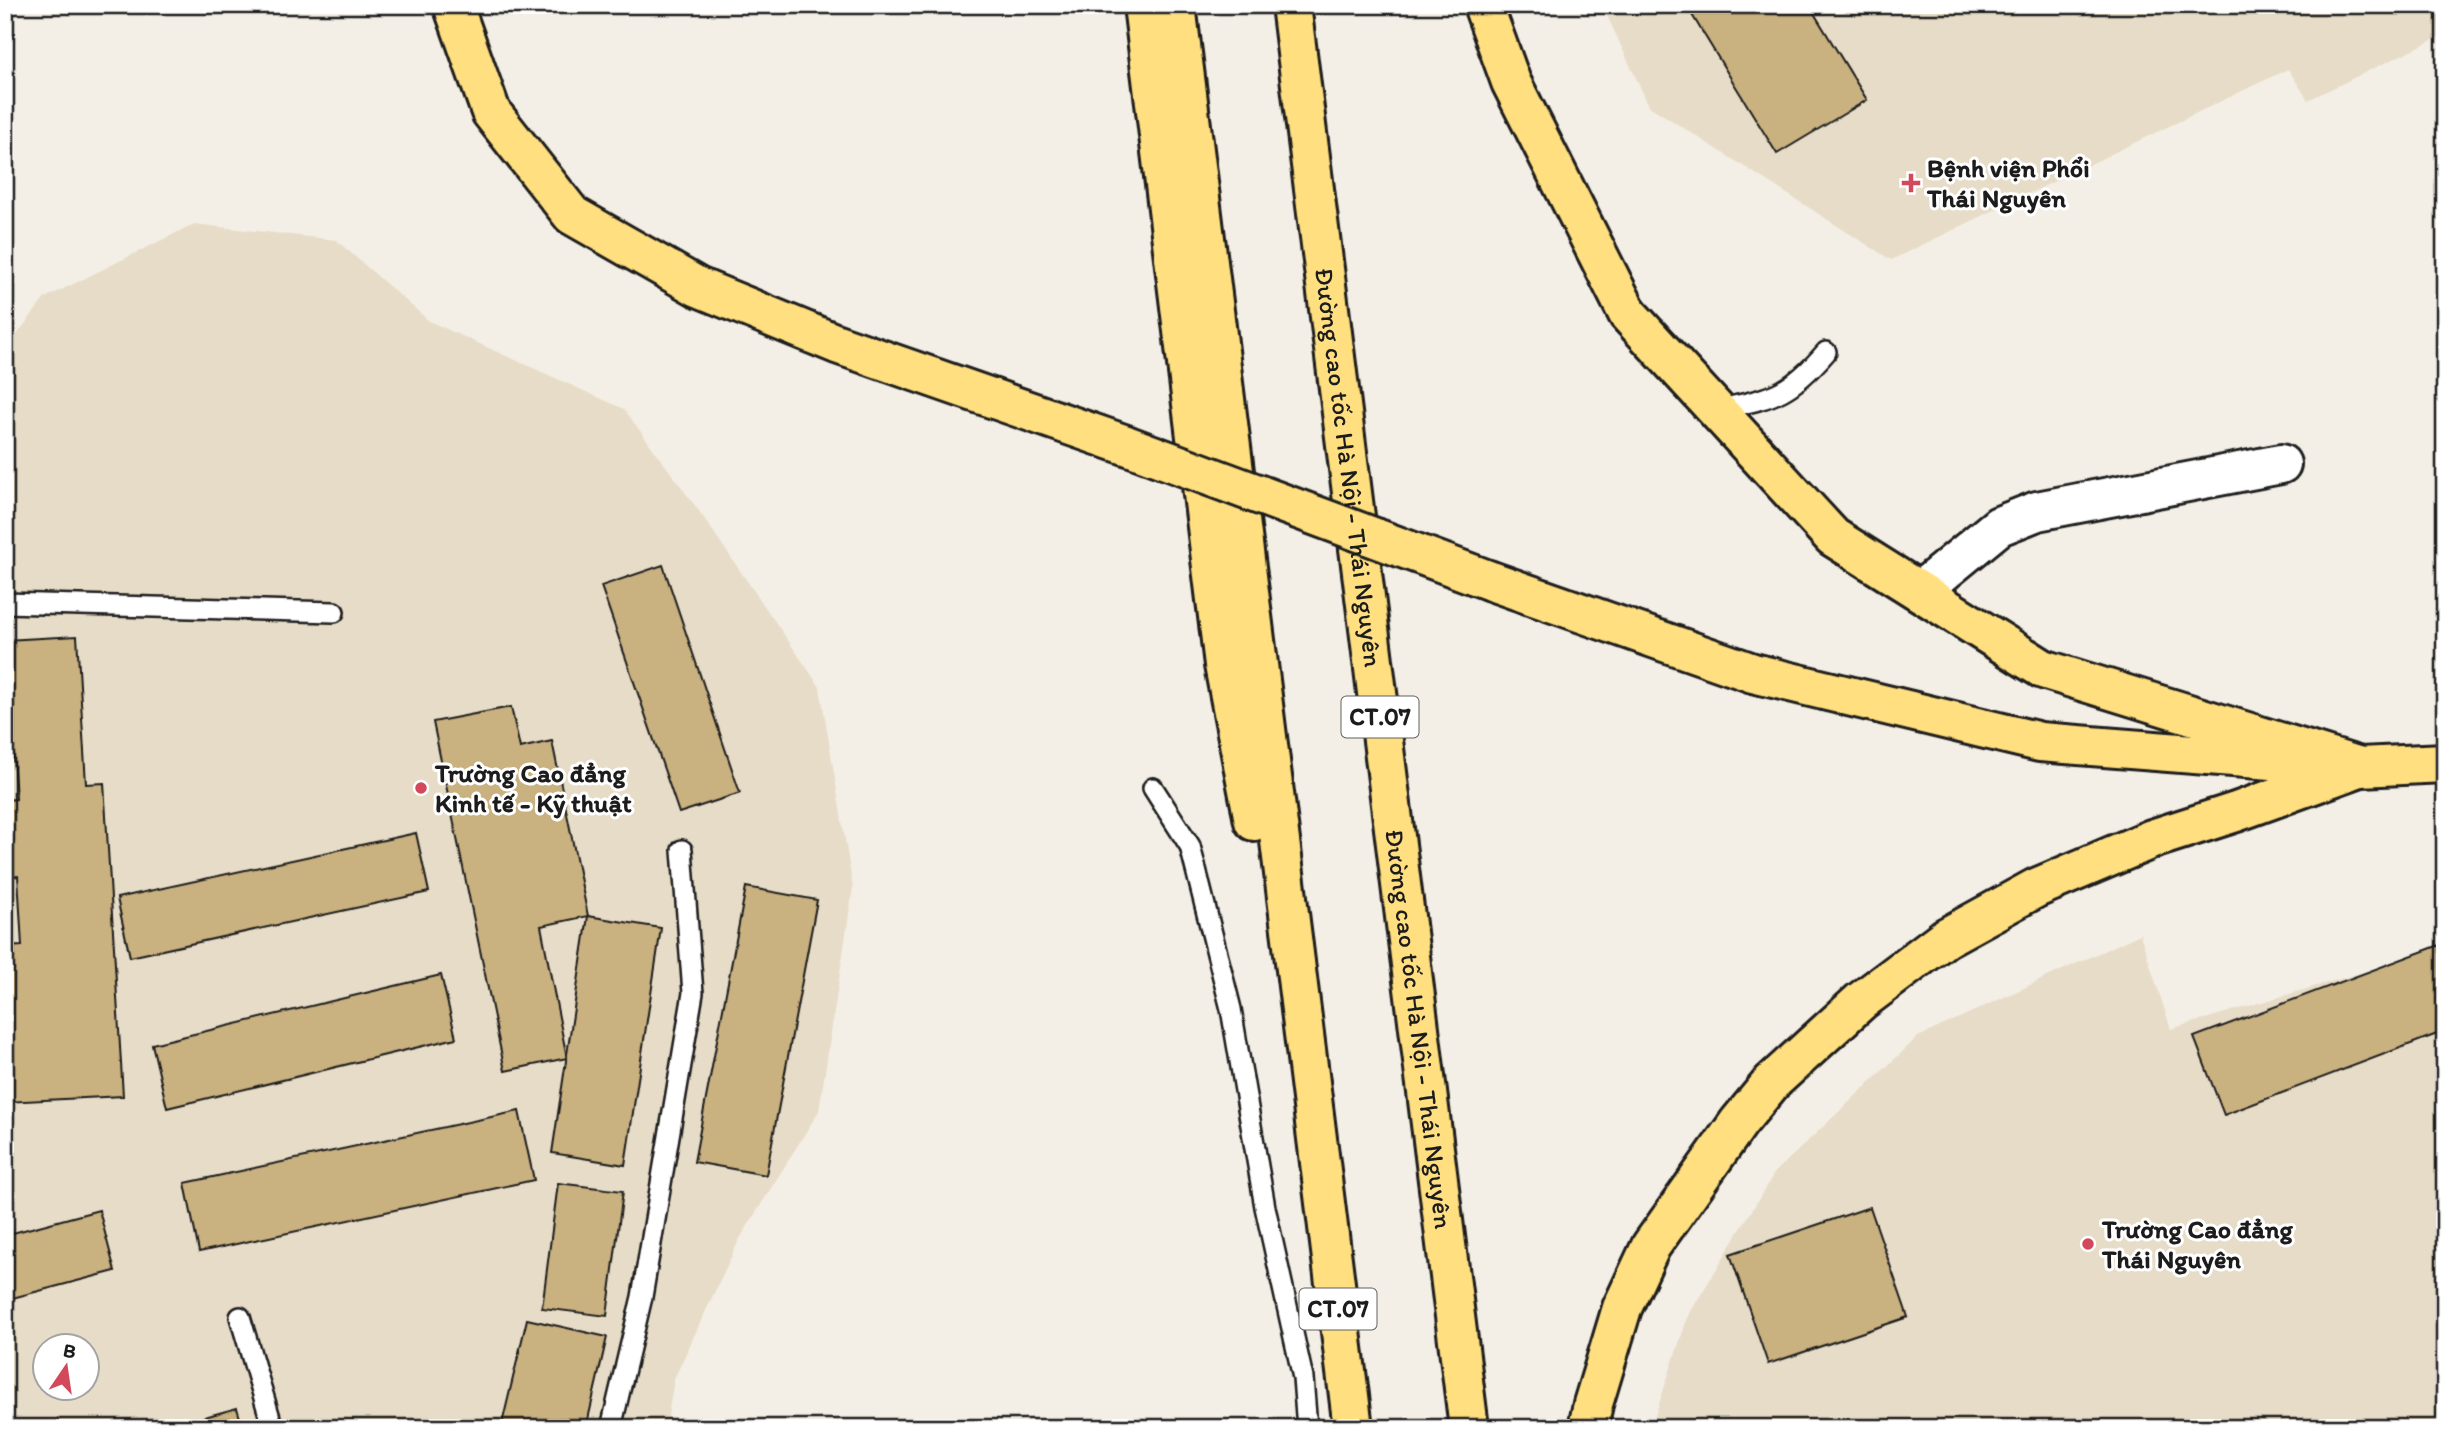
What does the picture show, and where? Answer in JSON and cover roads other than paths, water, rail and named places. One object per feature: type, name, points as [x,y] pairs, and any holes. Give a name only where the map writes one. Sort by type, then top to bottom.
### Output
[{"type":"highway","points":[[453,5],[491,112],[572,215],[698,287],[837,344],[1126,445],[1491,581],[1753,673],[2040,742],[2360,767],[2445,763]]},
{"type":"highway","points":[[1143,5],[1224,665],[1324,1191]]},
{"type":"highway","name":"CT.07","points":[[1176,5],[1353,1428]]},
{"type":"highway","name":"Đường cao tốc Hà Nội - Thái Nguyên","points":[[1291,5],[1469,1428]]},
{"type":"highway","points":[[1483,5],[1511,82],[1628,314],[1833,537],[2043,669],[2360,767]]},
{"type":"highway","points":[[1588,1428],[1622,1308],[1651,1246],[1739,1122],[1764,1092],[1861,1000],[1945,938],[2036,888],[2152,839],[2360,767]]},
{"type":"street","points":[[1920,591],[1999,526],[2037,511],[2281,464]]},
{"type":"lane","points":[[1717,410],[1772,397],[1786,390],[1807,374],[1826,352]]},
{"type":"lane","points":[[5,603],[334,612]]},
{"type":"lane","points":[[1153,788],[1189,846],[1231,1009],[1265,1206],[1303,1378],[1307,1428]]},
{"type":"lane","points":[[611,1428],[642,1297],[692,993],[682,850]]},
{"type":"lane","points":[[240,1317],[273,1428]]},
{"type":"place","name":"Bệnh viện Phổi Thái Nguyên","points":[[1911,183]]},
{"type":"place","name":"Trường Cao đẳng Kinh tế - Kỹ thuật","points":[[421,788]]},
{"type":"place","name":"Trường Cao đẳng Thái Nguyên","points":[[2088,1244]]}]
